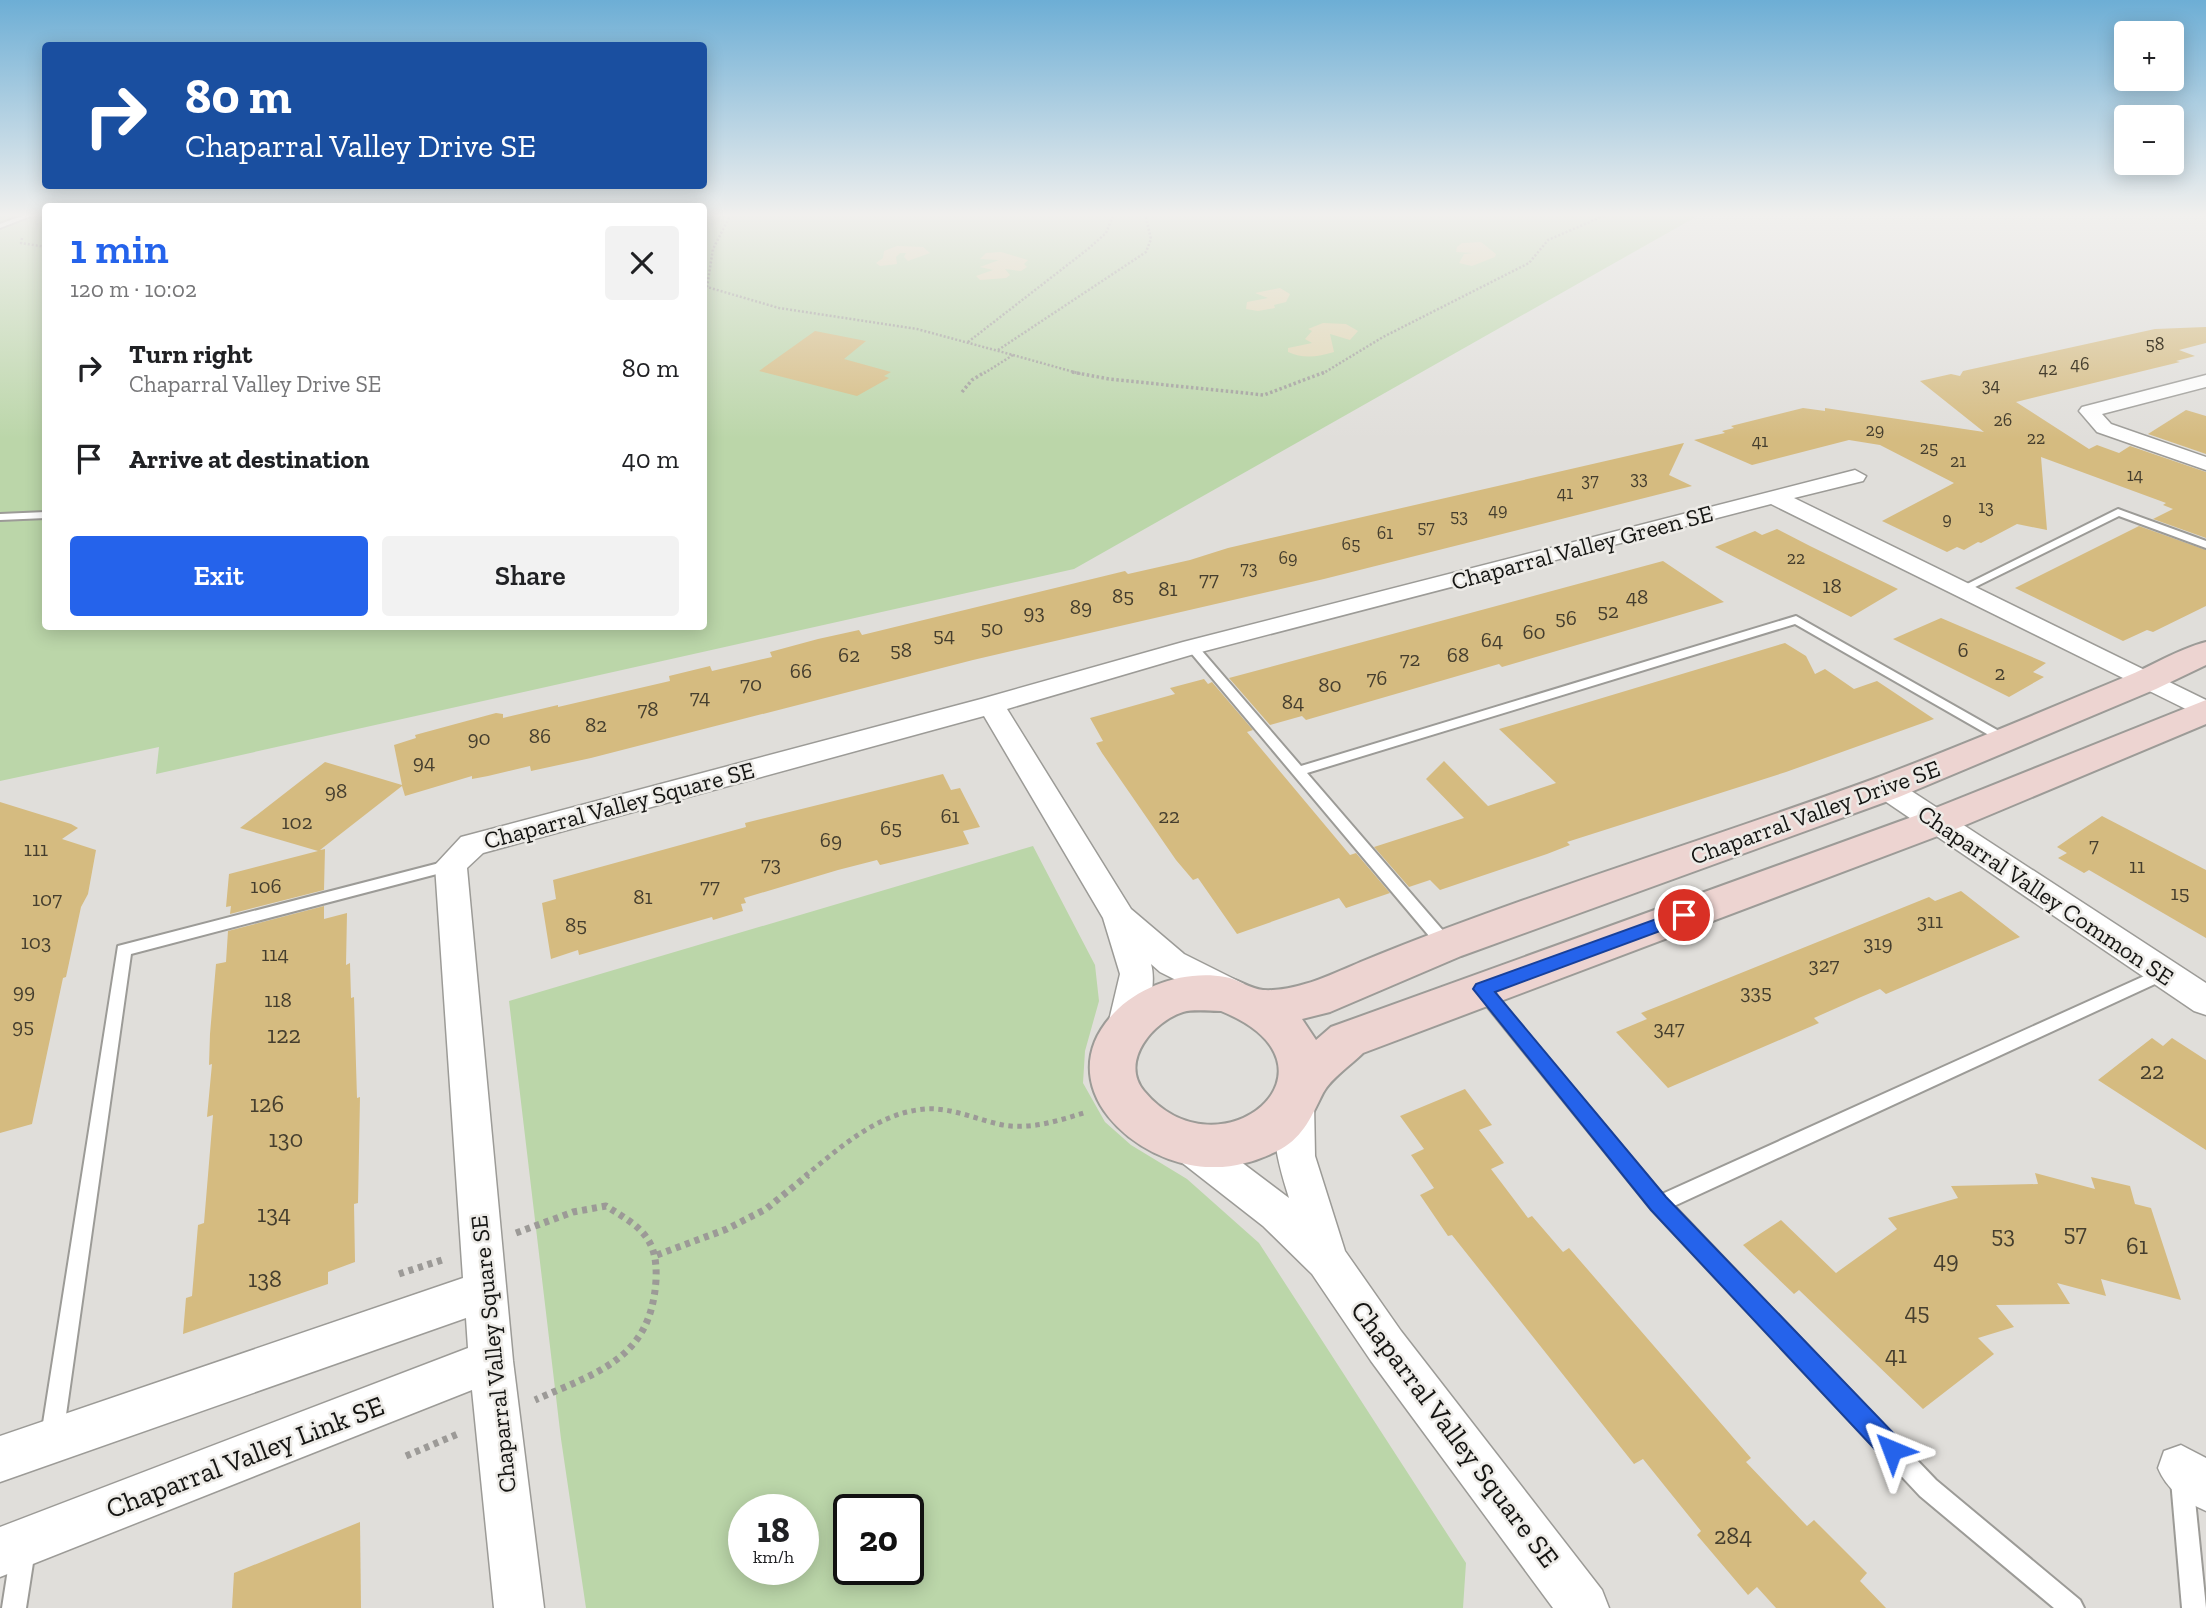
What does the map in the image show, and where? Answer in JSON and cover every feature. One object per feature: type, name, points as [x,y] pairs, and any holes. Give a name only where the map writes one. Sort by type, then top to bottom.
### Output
[{"type":"street","points":[[2206,381],[2089,411],[2104,428],[2206,464]]},
{"type":"street","name":"Chaparral Valley Green SE","points":[[991,705],[1192,646],[1855,476]]},
{"type":"street","points":[[1772,496],[2206,711]]},
{"type":"street","name":"Chaparral Valley Drive SE","points":[[1251,1004],[1314,1000],[1446,945],[1886,788],[2144,682],[2206,652]]},
{"type":"street","points":[[991,705],[1119,917],[1137,974],[1125,1029],[1116,1045],[1111,1074],[1126,1107],[1151,1130],[1190,1146],[1223,1144],[1256,1137],[1282,1121],[1298,1092],[1301,1057],[1289,1033],[1251,1004],[1172,963],[1119,917]]},
{"type":"street","name":"Chaparral Valley Square SE","points":[[519,1608],[484,1291],[451,865],[472,845],[991,705]]},
{"type":"street","name":"Chaparral Valley Drive SE","points":[[1298,1092],[1347,1040],[1937,822],[2206,711]]},
{"type":"street","name":"Chaparral Valley Common SE","points":[[1886,788],[2162,974],[2206,1000]]},
{"type":"street","points":[[1125,1029],[1139,1016],[1173,997],[1224,994],[1251,1004]]},
{"type":"street","name":"Chaparral Valley Square SE","points":[[1298,1092],[1296,1157],[1327,1260]]},
{"type":"street","name":"Chaparral Valley Square SE","points":[[1190,1146],[1278,1213],[1327,1260],[1386,1346],[1584,1608]]},
{"type":"street","points":[[0,1459],[484,1291]]},
{"type":"street","name":"Chaparral Valley Link SE","points":[[12,1547],[491,1361]]},
{"type":"lane","points":[[1961,590],[2118,512],[2206,545]]},
{"type":"lane","points":[[0,517],[42,515]]},
{"type":"lane","points":[[1299,771],[1796,620],[2006,739]]},
{"type":"lane","points":[[1192,646],[1446,945]]},
{"type":"lane","points":[[51,1441],[124,950],[451,865]]},
{"type":"lane","points":[[1659,1203],[2162,974]]},
{"type":"lane","points":[[1482,989],[1659,1203],[1928,1488],[2072,1608]]},
{"type":"lane","points":[[2193,1477],[2194,1608]]},
{"type":"lane","points":[[12,1547],[15,1608]]},
{"type":"path","points":[[712,289],[742,301],[828,318],[909,328],[968,342],[1052,368],[1109,379],[1264,396],[1320,374],[1383,337],[1478,289]]},
{"type":"path","points":[[968,342],[1036,289]]},
{"type":"path","points":[[998,351],[1091,289]]},
{"type":"path","points":[[962,392],[972,380],[1013,355]]},
{"type":"path","points":[[657,1255],[727,1229],[766,1209],[853,1137],[885,1121],[925,1109],[969,1115],[1004,1125],[1043,1125],[1080,1116],[1122,1097]]},
{"type":"path","points":[[399,1274],[573,1212],[606,1206],[637,1225],[657,1255],[654,1309],[639,1341],[602,1370],[406,1456]]},
{"type":"green space","points":[[0,289],[42,289],[42,630],[707,630],[707,289],[1568,289],[1074,569],[156,774],[159,747],[0,781]]},
{"type":"green space","points":[[1033,846],[1095,965],[1099,1001],[1085,1051],[1083,1083],[1105,1122],[1131,1145],[1187,1179],[1259,1243],[1466,1563],[1463,1608],[586,1608],[561,1439],[509,1001]]},
{"type":"sand","points":[[1282,289],[1290,294],[1286,302],[1274,305],[1275,308],[1258,311],[1246,309],[1247,302],[1268,298],[1255,293]]},
{"type":"sand","points":[[1323,323],[1346,324],[1358,331],[1350,340],[1330,334],[1334,352],[1299,356],[1288,352],[1288,348],[1312,343],[1305,339],[1312,331],[1308,329]]},
{"type":"building","points":[[2206,327],[2206,343],[2179,350],[2195,356],[2176,361],[2180,362],[2016,402],[2089,449],[2097,445],[2119,453],[2130,446],[2206,472],[2206,538],[2153,519],[2173,509],[2163,505],[2166,503],[2041,457],[2047,530],[2017,524],[1964,550],[1957,547],[1947,552],[1882,521],[1954,483],[1880,445],[1849,440],[1752,465],[1694,440],[1725,433],[1722,431],[1734,428],[1731,426],[1803,408],[1825,411],[1825,408],[1984,432],[1920,381],[1951,374],[1960,376],[1963,371],[2155,329]]},
{"type":"building","points":[[815,331],[866,341],[844,359],[891,372],[884,376],[889,378],[857,396],[759,371]]},
{"type":"building","points":[[2186,410],[2206,416],[2206,454],[2148,434]]},
{"type":"building","points":[[1684,443],[1669,475],[1692,486],[1324,579],[973,660],[591,758],[531,771],[530,766],[472,779],[472,776],[405,796],[402,786],[320,850],[325,849],[324,890],[230,914],[231,906],[226,907],[229,874],[318,851],[240,828],[325,762],[402,785],[394,745],[416,738],[415,735],[496,713],[503,714],[503,718],[558,707],[670,681],[669,676],[710,666],[712,671],[772,657],[770,652],[818,639],[859,630],[862,635],[1125,571],[1128,574],[1190,560],[1228,548]]},
{"type":"building","points":[[2139,526],[2206,550],[2206,606],[2153,632],[2147,630],[2123,641],[2015,588]]},
{"type":"building","points":[[1777,529],[1898,589],[1851,617],[1715,547],[1755,531],[1762,535]]},
{"type":"building","points":[[1663,561],[1724,602],[1502,667],[1499,664],[1306,720],[1302,716],[1270,725],[1229,678]]},
{"type":"building","points":[[1941,618],[2046,663],[2033,672],[2044,677],[2009,697],[1893,639]]},
{"type":"building","points":[[1785,643],[1806,656],[1815,674],[1825,669],[1854,689],[1877,681],[1934,719],[1786,772],[1567,842],[1570,845],[1440,890],[1430,880],[1409,887],[1374,847],[1464,818],[1426,779],[1444,761],[1488,806],[1556,783],[1499,729]]},
{"type":"building","points":[[1204,679],[1208,684],[1212,682],[1253,730],[1247,732],[1350,855],[1356,853],[1390,893],[1346,908],[1339,898],[1237,934],[1198,878],[1193,880],[1176,860],[1102,753],[1096,743],[1103,741],[1090,718],[1175,694],[1170,688]]},
{"type":"building","points":[[943,774],[951,790],[960,788],[980,827],[963,831],[969,844],[880,865],[877,860],[838,870],[744,898],[746,903],[741,904],[743,911],[713,920],[712,917],[579,955],[578,950],[551,959],[542,903],[556,899],[553,880],[746,827],[745,823]]},
{"type":"building","points":[[0,802],[71,824],[78,828],[62,839],[96,850],[88,894],[81,907],[66,977],[63,978],[32,1124],[0,1133]]},
{"type":"building","points":[[2102,816],[2206,870],[2206,938],[2089,870],[2084,873],[2058,858],[2067,853],[2057,847]]},
{"type":"building","points":[[1961,891],[2020,937],[1886,994],[1880,989],[1861,997],[1814,1018],[1819,1023],[1668,1088],[1616,1032],[1647,1019],[1641,1013],[1929,897],[1935,901]]},
{"type":"building","points":[[324,906],[324,919],[347,913],[346,965],[350,963],[351,998],[354,997],[357,1098],[360,1097],[358,1203],[354,1204],[355,1262],[328,1272],[328,1284],[183,1334],[186,1298],[192,1296],[198,1225],[204,1223],[213,1115],[207,1117],[216,964],[226,962],[228,931]]},
{"type":"building","points":[[2152,1038],[2163,1046],[2172,1038],[2206,1060],[2206,1150],[2098,1080]]},
{"type":"building","points":[[1465,1089],[1492,1125],[1479,1130],[1504,1163],[1491,1169],[1528,1218],[1532,1216],[1563,1252],[1569,1248],[1751,1458],[1746,1462],[1807,1526],[1814,1520],[1867,1573],[1860,1581],[1886,1608],[1776,1608],[1757,1587],[1748,1595],[1697,1535],[1701,1531],[1643,1459],[1634,1464],[1452,1235],[1448,1236],[1420,1195],[1434,1188],[1411,1155],[1424,1149],[1400,1116]]},
{"type":"building","points":[[2035,1173],[2095,1189],[2091,1177],[2130,1186],[2135,1204],[2151,1208],[2181,1300],[2101,1279],[2106,1296],[2057,1283],[2070,1304],[1996,1305],[2014,1327],[1978,1338],[1994,1354],[1923,1409],[1799,1290],[1794,1294],[1743,1245],[1781,1220],[1836,1273],[1897,1229],[1888,1218],[1958,1198],[1951,1186],[2038,1184]]},
{"type":"building","points":[[360,1522],[361,1608],[232,1608],[234,1573]]},
{"type":"route","points":[[1684,915],[1482,989],[1659,1203],[1892,1450]]}]
